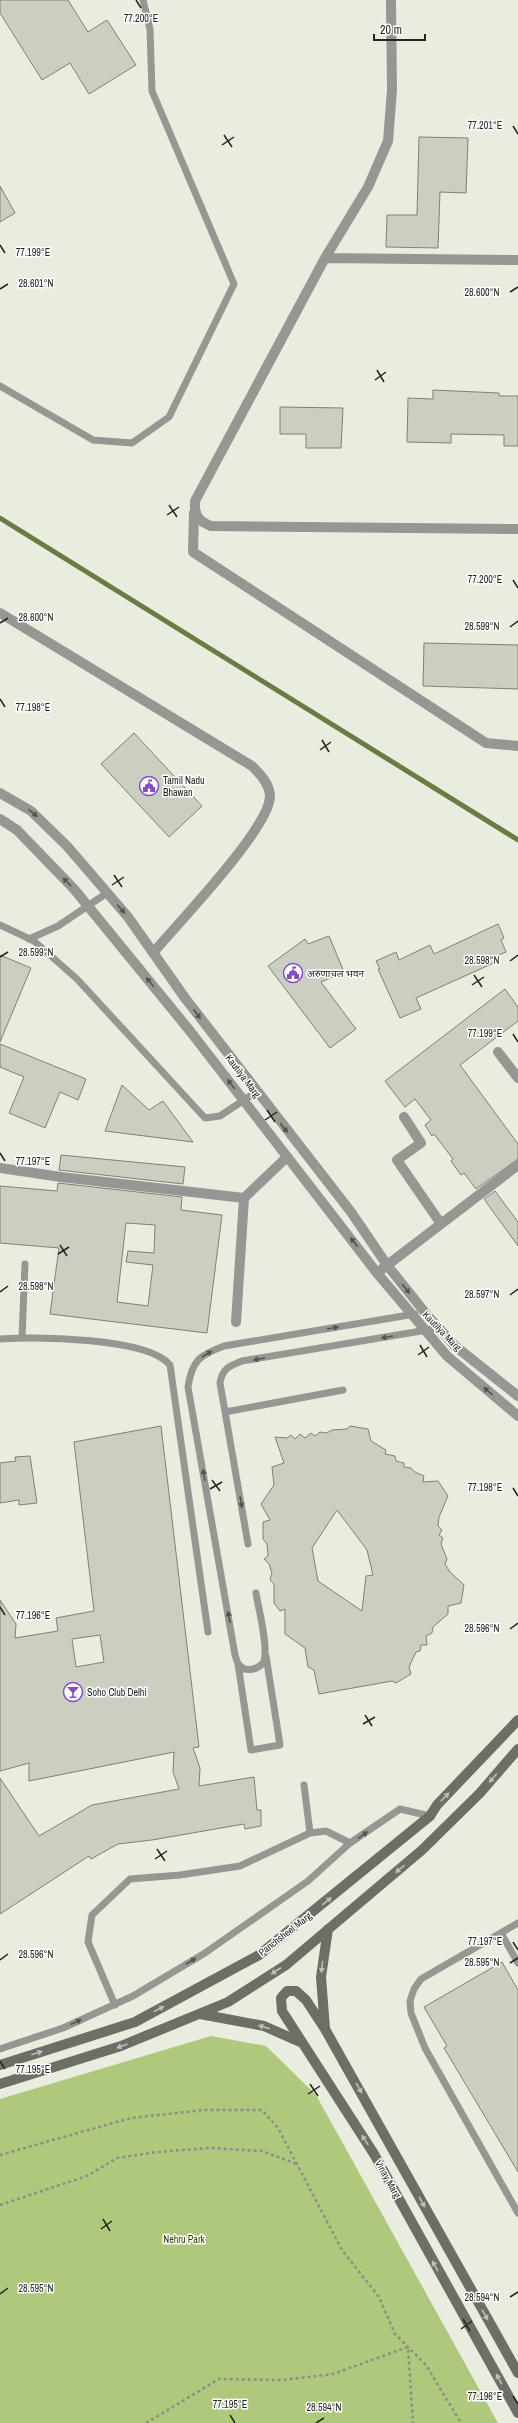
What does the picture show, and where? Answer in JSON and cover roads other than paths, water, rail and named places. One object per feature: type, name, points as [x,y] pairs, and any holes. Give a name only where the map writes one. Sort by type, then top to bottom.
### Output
[{"type":"main road","name":"Panchsheel Marg","points":[[0,2065],[135,2022],[259,1955],[430,1816],[438,1805],[518,1720]]},
{"type":"main road","points":[[0,2084],[121,2046],[200,2014],[228,2002],[286,1965],[422,1850],[480,1792],[518,1748]]},
{"type":"main road","name":"Vinay Marg","points":[[325,2029],[321,1977],[328,1929]]},
{"type":"main road","name":"Vinay Marg","points":[[518,2373],[325,2029],[306,2000],[296,1991],[287,1992],[281,1998],[282,2011],[300,2042],[374,2154],[518,2413]]},
{"type":"main road","points":[[200,2014],[264,2026],[300,2042]]},
{"type":"street","points":[[391,0],[392,90],[388,141],[368,186],[325,258],[195,501],[193,552],[486,743],[518,746]]},
{"type":"street","points":[[325,258],[518,260]]},
{"type":"street","points":[[194,512],[201,523],[211,526],[518,529]]},
{"type":"street","points":[[0,613],[252,766],[264,779],[270,796],[266,812],[253,835],[153,953]]},
{"type":"street","name":"Kautilya Marg","points":[[0,792],[31,811],[67,846],[128,917],[256,1092],[351,1212],[387,1265],[424,1312],[460,1350],[518,1396]]},
{"type":"street","name":"Kautilya Marg","points":[[0,819],[17,830],[89,907],[190,1031],[377,1273],[447,1356],[518,1416]]},
{"type":"street","points":[[498,1052],[518,1078]]},
{"type":"street","points":[[404,1117],[421,1142],[397,1160],[441,1224]]},
{"type":"street","points":[[236,1322],[244,1198],[287,1157]]},
{"type":"street","points":[[377,1273],[518,1165]]},
{"type":"street","points":[[0,1168],[62,1178],[244,1198]]},
{"type":"lane","points":[[0,386],[93,440],[132,443],[169,417],[234,284],[152,91],[150,29],[143,0]]},
{"type":"lane","points":[[29,939],[58,926],[89,907],[107,893]]},
{"type":"lane","points":[[0,925],[29,939],[77,979],[205,1118],[220,1116],[256,1092]]},
{"type":"lane","points":[[22,1338],[26,1264]]},
{"type":"lane","points":[[256,1592],[280,1745],[252,1750],[188,1387],[191,1369],[204,1354],[224,1346],[424,1312]]},
{"type":"lane","points":[[248,1544],[220,1383],[221,1374],[228,1367],[242,1362],[439,1328]]},
{"type":"lane","points":[[0,1339],[22,1338],[105,1342],[152,1352],[165,1359],[170,1365],[208,1632]]},
{"type":"lane","points":[[225,1412],[343,1390]]},
{"type":"lane","points":[[238,1664],[244,1669],[253,1670],[263,1663],[266,1652]]},
{"type":"lane","points":[[304,1785],[310,1833]]},
{"type":"lane","points":[[0,2050],[63,2028],[133,1996],[206,1953],[308,1881],[350,1843],[400,1810],[430,1816]]},
{"type":"lane","points":[[115,2004],[88,1942],[92,1915],[130,1879],[180,1875],[240,1866],[310,1833],[326,1831],[350,1843]]},
{"type":"lane","points":[[518,1923],[421,1979],[414,1989],[410,2001],[411,2013],[425,2048],[518,2213]]},
{"type":"lane","points":[[501,1933],[518,1963]]},
{"type":"waterway","points":[[0,518],[518,840]]},
{"type":"place","name":"Tamil Nadu Bhawan","points":[[149,786]]},
{"type":"place","name":"अरुणाचल भवन","points":[[293,973]]},
{"type":"place","name":"Soho Club Delhi","points":[[73,1692]]},
{"type":"park label","name":"Nehru Park","points":[[184,2239]]}]
